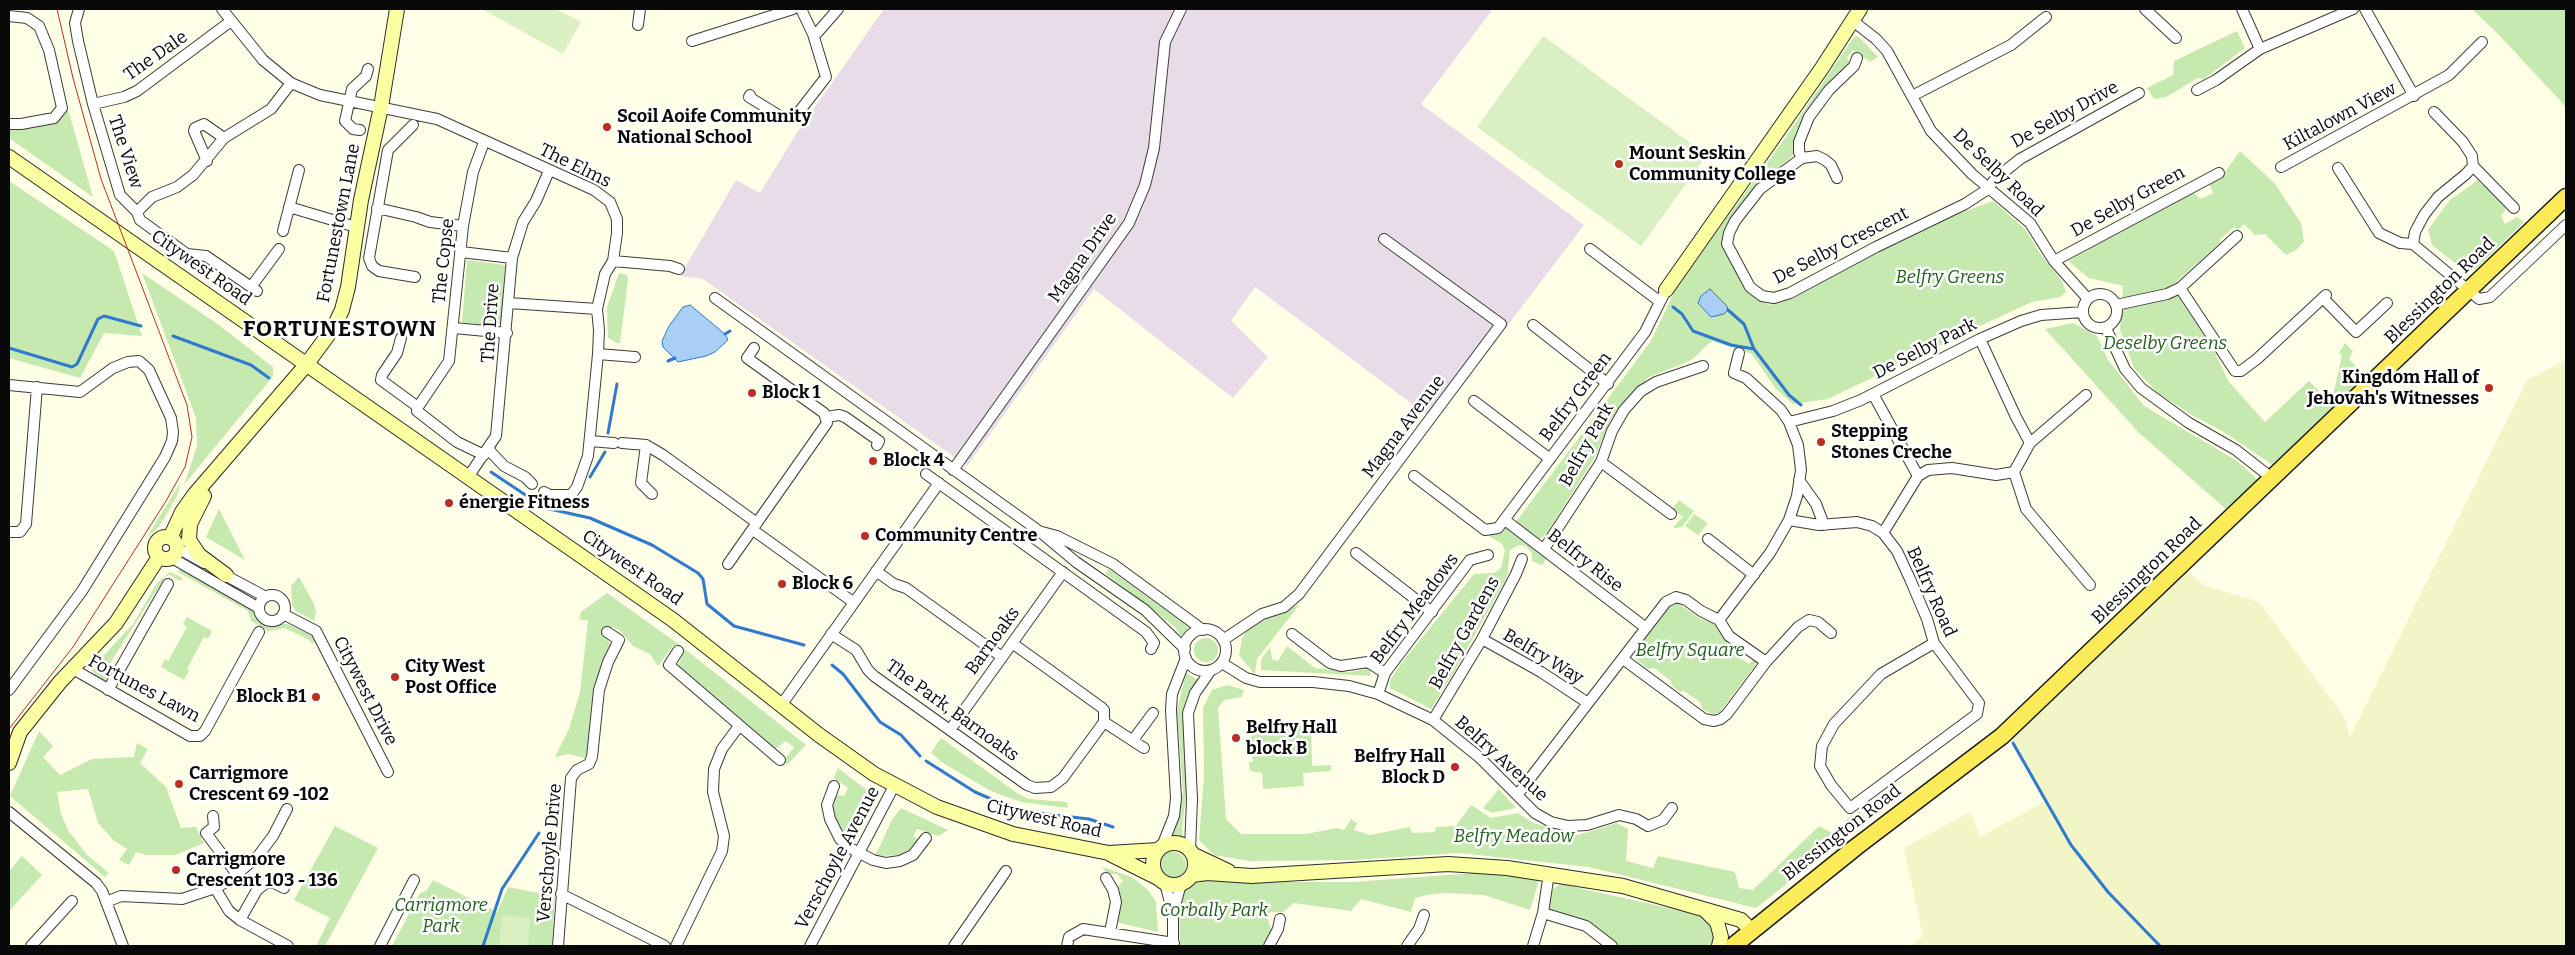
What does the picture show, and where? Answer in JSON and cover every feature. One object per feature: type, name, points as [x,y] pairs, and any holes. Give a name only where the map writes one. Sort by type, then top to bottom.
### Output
[{"type":"main road","name":"Blessington Road","points":[[1733,946],[1856,847],[2002,736],[2566,197]]},
{"type":"street","name":"The Elms","points":[[222,9],[263,60],[291,83],[320,94],[436,119],[594,190],[610,202],[617,220],[613,261],[605,274],[597,310],[599,330],[598,354],[586,464],[574,492],[564,496],[550,495],[544,492]]},
{"type":"street","name":"Fortunestown Lane","points":[[9,763],[20,732],[73,669],[116,623],[169,550],[182,512],[194,495],[306,365],[334,327],[342,310],[348,287],[356,227],[382,107],[397,9]]},
{"type":"street","points":[[638,25],[640,9]]},
{"type":"street","points":[[692,42],[793,9]]},
{"type":"street","points":[[750,96],[783,118],[795,117],[826,77],[813,34],[801,9]]},
{"type":"street","points":[[813,34],[817,33],[838,9]]},
{"type":"street","name":"Magna Drive","points":[[953,470],[1129,224],[1145,185],[1154,148],[1165,42],[1181,9]]},
{"type":"street","points":[[1590,249],[1662,295],[1853,22],[1860,9]]},
{"type":"street","points":[[2145,9],[2176,38]]},
{"type":"street","points":[[2242,9],[2260,49]]},
{"type":"street","points":[[2197,90],[2216,80],[2260,49],[2353,9]]},
{"type":"street","name":"Kiltalown View","points":[[2365,9],[2414,96]]},
{"type":"street","name":"The View","points":[[77,12],[78,41],[93,104],[120,195],[137,212],[140,220],[187,254],[206,256],[254,289],[279,249]]},
{"type":"street","points":[[9,16],[29,13],[39,26],[46,44],[62,108],[54,118],[21,124],[9,124]]},
{"type":"street","points":[[1912,96],[2011,45],[2046,17]]},
{"type":"street","name":"The Dale","points":[[93,104],[124,97],[137,91],[231,21]]},
{"type":"street","name":"De Selby Road","points":[[1853,22],[1876,39],[1887,51],[1931,131],[1988,189],[2030,224],[2054,261],[2088,299]]},
{"type":"street","name":"Kiltalown View","points":[[2281,166],[2414,96],[2449,75],[2482,42]]},
{"type":"street","points":[[1837,178],[1831,165],[1825,160],[1817,156],[1802,158],[1799,152],[1799,142],[1809,116],[1829,90],[1854,66],[1857,58]]},
{"type":"street","points":[[360,130],[353,129],[344,121],[352,89],[366,76],[368,69]]},
{"type":"street","points":[[137,212],[152,197],[178,187],[207,162],[224,138],[272,109],[291,83]]},
{"type":"street","name":"De Selby Drive","points":[[1988,189],[1995,179],[2017,160],[2139,93]]},
{"type":"street","points":[[2434,112],[2463,142],[2472,156],[2473,166],[2514,208]]},
{"type":"street","points":[[207,162],[194,131],[195,128],[204,124],[224,138]]},
{"type":"street","points":[[413,125],[388,150],[369,258],[372,266],[379,271],[416,277]]},
{"type":"street","name":"The Copse","points":[[418,406],[449,360],[454,328],[463,226],[473,172],[484,142]]},
{"type":"street","name":"Citywest Road","points":[[9,157],[673,620],[854,762],[894,786],[937,807],[1012,834],[1109,854],[1161,881]]},
{"type":"street","name":"De Selby Crescent","points":[[1802,158],[1760,189],[1735,221],[1729,233],[1727,244],[1750,287],[1762,296],[1774,298],[1790,293],[1876,247],[1965,204],[1988,189]]},
{"type":"street","points":[[2413,244],[2415,232],[2424,214],[2438,197],[2473,166]]},
{"type":"street","points":[[2338,168],[2379,233],[2400,244],[2413,244],[2479,299],[2490,297],[2566,226]]},
{"type":"street","points":[[283,231],[299,170]]},
{"type":"street","name":"The Drive","points":[[468,477],[496,436],[499,423],[510,303],[512,258],[523,222],[536,202],[550,171]]},
{"type":"street","name":"De Selby Green","points":[[2054,261],[2219,173]]},
{"type":"street","points":[[289,207],[356,227]]},
{"type":"street","points":[[377,208],[430,222],[463,226]]},
{"type":"street","points":[[2116,305],[2167,294],[2180,288],[2238,236]]},
{"type":"street","name":"Magna Avenue","points":[[1223,640],[1262,614],[1284,607],[1299,594],[1501,324],[1384,239]]},
{"type":"street","points":[[461,252],[512,258]]},
{"type":"street","points":[[613,261],[670,266],[679,270]]},
{"type":"street","points":[[2180,288],[2235,371],[2241,371],[2257,359],[2324,296],[2356,332],[2387,303]]},
{"type":"street","points":[[2098,294],[2109,296],[2116,305],[2117,316],[2106,328],[2090,326],[2083,312],[2088,299],[2098,294]]},
{"type":"street","name":"Belfry Green","points":[[1505,520],[1645,332],[1662,295]]},
{"type":"street","points":[[715,298],[1039,531],[1076,562],[1145,610],[1199,670],[1211,670]]},
{"type":"street","points":[[510,303],[597,310]]},
{"type":"street","name":"De Selby Park","points":[[1918,476],[1873,394],[1980,338],[2041,315],[2083,312]]},
{"type":"street","points":[[1533,325],[1608,384]]},
{"type":"street","points":[[454,328],[507,333]]},
{"type":"street","points":[[2106,328],[2125,369],[2141,388],[2189,423],[2236,450],[2273,479]]},
{"type":"street","points":[[401,338],[397,353],[382,375],[381,380],[418,406],[420,415],[458,442],[486,452],[504,466],[525,477],[532,484]]},
{"type":"street","points":[[1980,338],[2030,443]]},
{"type":"street","points":[[728,564],[827,424],[824,413],[747,358],[754,348]]},
{"type":"street","points":[[1719,620],[1754,575],[1788,520],[1797,496],[1801,470],[1798,445],[1789,422],[1746,378],[1734,373],[1739,353]]},
{"type":"street","points":[[598,354],[635,357]]},
{"type":"street","points":[[9,385],[80,392],[113,368],[128,362],[139,361],[149,370],[171,418],[173,436],[165,457],[82,591],[9,690]]},
{"type":"street","name":"Belfry Park","points":[[1544,549],[1601,462],[1616,424],[1624,410],[1641,391],[1656,382],[1703,366]]},
{"type":"street","points":[[9,532],[20,532],[26,524],[37,387]]},
{"type":"street","points":[[1789,422],[1833,411],[1873,394]]},
{"type":"street","points":[[2086,395],[2030,443],[2014,472],[2026,509],[2090,584]]},
{"type":"street","points":[[1474,401],[1550,459]]},
{"type":"street","points":[[826,417],[839,415],[845,417],[879,441],[877,445]]},
{"type":"street","points":[[226,575],[195,551],[189,540],[189,529],[196,508],[238,449],[242,437]]},
{"type":"street","points":[[590,440],[646,445],[663,455],[853,602]]},
{"type":"street","points":[[646,445],[641,483],[652,494]]},
{"type":"street","points":[[1601,462],[1671,514]]},
{"type":"street","points":[[1788,520],[1824,525],[1857,522],[1872,526],[1883,533],[1918,476],[1928,470],[1952,468],[1996,475],[2014,472]]},
{"type":"street","points":[[926,474],[1146,632],[1154,643],[1151,649]]},
{"type":"street","points":[[1414,476],[1485,530],[1498,528],[1505,520]]},
{"type":"street","points":[[1799,480],[1816,504],[1824,525]]},
{"type":"street","points":[[782,704],[939,483]]},
{"type":"street","name":"Belfry Rise","points":[[1505,520],[1646,628]]},
{"type":"street","points":[[1039,531],[1057,536],[1113,564],[1203,630],[1214,632],[1223,640],[1226,651],[1222,663],[1211,670],[1195,693],[1188,713],[1192,799],[1192,852],[1196,862],[1192,875]]},
{"type":"street","name":"Belfry Road","points":[[1883,533],[1896,552],[1910,579],[1927,619],[1934,643],[1979,703],[1977,714],[1850,808],[1831,785],[1820,766],[1822,746],[1834,724],[1881,674],[1934,643]]},
{"type":"street","points":[[1708,539],[1754,575]]},
{"type":"street","points":[[169,550],[226,575],[266,597]]},
{"type":"street","points":[[169,550],[259,608],[262,616],[269,620],[277,619],[283,614],[284,606],[281,598],[273,595],[266,597],[259,608]]},
{"type":"street","points":[[1356,553],[1432,612]]},
{"type":"street","name":"Belfry Meadows","points":[[1378,694],[1385,673],[1470,560],[1488,555]]},
{"type":"street","name":"Belfry Gardens","points":[[1433,720],[1482,639],[1522,559]]},
{"type":"street","points":[[876,572],[894,584],[906,588],[1002,657]]},
{"type":"street","name":"Barnoaks","points":[[950,730],[1063,572]]},
{"type":"street","points":[[108,690],[168,584]]},
{"type":"street","points":[[1518,794],[1666,602],[1676,597],[1686,600],[1701,611],[1719,620],[1729,636],[1766,662]]},
{"type":"street","name":"Citywest Drive","points":[[283,614],[316,631],[388,772]]},
{"type":"street","points":[[1623,658],[1704,719],[1714,721],[1727,714],[1757,677],[1766,662],[1798,627],[1809,620],[1818,622],[1831,633]]},
{"type":"street","points":[[1173,914],[1152,861],[1174,816],[1176,798],[1170,710],[1172,694],[1192,634],[1203,630]]},
{"type":"street","name":"Fortunes Lawn","points":[[73,669],[190,736],[200,736],[205,731],[259,632]]},
{"type":"street","name":"Verschoyle Drive","points":[[558,946],[571,778],[577,770],[589,764],[592,757],[600,690],[608,662],[619,640],[607,632]]},
{"type":"street","name":"The Park, Barnoaks","points":[[831,634],[856,650],[868,670],[874,676],[1027,785],[1036,788],[1051,787],[1063,778],[1104,722]]},
{"type":"street","points":[[1292,634],[1330,663],[1340,666],[1368,662],[1385,673]]},
{"type":"street","name":"Belfry Way","points":[[1482,639],[1541,672],[1588,702]]},
{"type":"street","points":[[1012,643],[1101,707],[1104,710],[1104,722],[1144,748]]},
{"type":"street","points":[[678,651],[669,664],[780,760]]},
{"type":"street","name":"Belfry Avenue","points":[[1222,663],[1246,678],[1260,682],[1322,683],[1349,686],[1378,694],[1433,720],[1479,757],[1535,813],[1551,822],[1568,826],[1587,825],[1619,815],[1636,819],[1648,826],[1663,820],[1672,808]]},
{"type":"street","points":[[1133,740],[1153,712]]},
{"type":"street","points":[[676,946],[722,851],[724,836],[714,792],[714,769],[722,748],[739,726]]},
{"type":"street","points":[[834,786],[828,805],[830,819],[840,839],[860,854],[879,863],[900,861],[913,855],[926,838]]},
{"type":"street","name":"Verschoyle Avenue","points":[[810,946],[860,854],[894,786]]},
{"type":"street","points":[[106,902],[121,896],[182,899],[215,888],[258,856],[273,836],[287,810]]},
{"type":"street","points":[[9,812],[96,883],[102,891],[123,946]]},
{"type":"street","points":[[213,816],[214,827],[206,834],[236,873]]},
{"type":"street","points":[[1160,848],[1167,843],[1180,843],[1192,852],[1236,874]]},
{"type":"street","name":"Citywest Road","points":[[1109,854],[1160,848]]},
{"type":"street","points":[[1067,946],[1069,937],[1083,929],[1110,932],[1174,945],[1173,914],[1181,884],[1192,875],[1207,873],[1252,876],[1448,864],[1549,873],[1623,886],[1741,920],[1752,931]]},
{"type":"street","points":[[954,946],[1006,871]]},
{"type":"street","points":[[1533,946],[1543,913],[1549,873]]},
{"type":"street","points":[[1106,878],[1113,890],[1116,902],[1110,932]]},
{"type":"street","points":[[380,946],[414,880]]},
{"type":"street","points":[[1161,881],[1181,884]]},
{"type":"street","points":[[240,920],[257,890],[266,883],[274,883],[284,888]]},
{"type":"street","points":[[215,888],[229,912],[288,946]]},
{"type":"street","points":[[561,894],[665,946]]},
{"type":"street","points":[[32,946],[72,901]]},
{"type":"street","points":[[1705,910],[1718,922],[1721,937],[1719,946]]},
{"type":"street","points":[[1543,913],[1586,926],[1612,946]]},
{"type":"street","points":[[1407,946],[1419,929],[1424,915]]},
{"type":"street","points":[[1269,946],[1278,930],[1280,919]]},
{"type":"shaded area","points":[[884,9],[1493,9],[1421,104],[1584,225],[1435,421],[1255,287],[1231,321],[1268,357],[1233,398],[1094,289],[967,466],[703,279],[680,276],[736,180],[760,193],[796,134]]},
{"type":"green space","points":[[482,9],[556,9],[581,22],[563,54]]},
{"type":"green space","points":[[2472,9],[2566,9],[2566,107],[2499,35]]},
{"type":"green space","points":[[2237,31],[2245,48],[2204,79],[2198,78],[2166,97],[2154,99],[2147,88],[2173,75],[2174,61]]},
{"type":"green space","points":[[1543,36],[1707,155],[1641,246],[1477,127]]},
{"type":"green space","name":"Belfry Greens","points":[[1858,36],[1878,57],[1870,62],[1853,50],[1847,57],[1850,64],[1820,94],[1798,128],[1794,154],[1756,188],[1727,225],[1723,235],[1723,245],[1751,295],[1770,305],[1794,298],[1928,225],[1993,201],[2025,229],[2039,252],[2062,281],[2066,292],[2060,297],[2032,302],[1828,399],[1793,404],[1776,389],[1752,354],[1712,341],[1690,361],[1649,377],[1625,400],[1610,421],[1595,457],[1547,533],[1537,541],[1547,557],[1542,565],[1532,561],[1532,553],[1525,546],[1519,545],[1510,550],[1507,577],[1453,674],[1431,709],[1390,688],[1390,680],[1404,660],[1474,574],[1494,573],[1501,568],[1505,550],[1502,544],[1489,536],[1493,532],[1515,523],[1651,341],[1676,288],[1783,141],[1854,37]]},
{"type":"green space","points":[[68,109],[93,197],[9,138],[9,129],[59,120]]},
{"type":"green space","name":"Deselby Greens","points":[[2240,151],[2275,184],[2301,223],[2304,242],[2295,251],[2286,255],[2265,234],[2255,235],[2244,224],[2238,230],[2234,227],[2220,239],[2220,243],[2177,281],[2182,302],[2211,345],[2229,382],[2265,422],[2309,381],[2327,399],[2334,391],[2342,356],[2339,353],[2345,343],[2353,351],[2349,359],[2365,378],[2274,466],[2224,432],[2192,415],[2158,393],[2134,368],[2120,330],[2123,286],[2089,278],[2068,261],[2192,191],[2201,199],[2213,193],[2208,182],[2220,179]]},
{"type":"green space","points":[[2478,180],[2482,185],[2485,184],[2507,207],[2501,216],[2505,224],[2517,217],[2524,222],[2475,270],[2460,267],[2432,245],[2428,230],[2449,201]]},
{"type":"green space","points":[[9,181],[114,251],[142,336],[104,333],[80,378],[9,358]]},
{"type":"green space","points":[[467,260],[505,265],[503,320],[497,327],[462,322]]},
{"type":"green space","points":[[142,273],[219,325],[273,367],[273,376],[184,485],[197,446],[196,418]]},
{"type":"green space","points":[[619,273],[627,275],[628,280],[620,343],[617,343],[608,338],[607,307]]},
{"type":"green space","name":"Deselby Greens","points":[[2073,323],[2097,336],[2108,360],[2144,406],[2237,461],[2259,481],[2227,510],[2139,433],[2045,329]]},
{"type":"green space","points":[[2566,360],[2566,946],[1911,946],[1923,936],[1904,848],[1970,812],[1980,837],[2044,802],[2011,738],[2187,570],[2203,585],[2259,602],[2344,717],[2350,737],[2527,380]]},
{"type":"green space","points":[[181,482],[177,496],[159,527],[147,537]]},
{"type":"green space","points":[[1679,500],[1694,511],[1682,527],[1675,528],[1673,527],[1683,517],[1672,509]]},
{"type":"green space","points":[[219,509],[245,560],[206,537]]},
{"type":"green space","points":[[1694,514],[1708,523],[1698,535],[1685,526]]},
{"type":"green space","points":[[180,569],[252,608],[266,624],[287,624],[310,634],[317,641],[312,644],[309,640],[285,628],[268,631],[251,621],[248,611],[178,572]]},
{"type":"green space","points":[[1109,569],[1190,628],[1181,637],[1175,627],[1105,573]]},
{"type":"green space","points":[[170,572],[183,578],[180,581],[170,575],[165,577],[107,668],[104,674],[110,677],[106,681],[99,679],[91,669],[133,624],[157,583]]},
{"type":"green space","points":[[299,577],[314,604],[316,611],[314,621],[296,611],[292,605],[291,586]]},
{"type":"green space","points":[[607,593],[681,646],[806,745],[787,765],[784,760],[794,747],[786,741],[775,749],[681,671],[678,666],[683,654],[673,646],[658,666],[650,654],[633,646],[619,630],[613,627],[603,636],[610,643],[593,695],[586,758],[568,754],[555,757],[569,729],[580,692],[588,621],[579,619],[581,612]]},
{"type":"green space","name":"Belfry Square","points":[[1677,603],[1699,618],[1715,623],[1728,640],[1725,647],[1749,664],[1754,659],[1757,663],[1719,713],[1713,714],[1703,710],[1700,702],[1684,691],[1680,692],[1673,687],[1671,681],[1654,668],[1648,669],[1635,658],[1635,652],[1639,646],[1671,604]]},
{"type":"green space","points":[[1300,604],[1257,659],[1255,675],[1239,655],[1242,639],[1247,630],[1263,620]]},
{"type":"green space","points":[[187,617],[212,631],[208,639],[204,637],[187,669],[189,671],[184,680],[161,667],[165,659],[168,661],[187,627],[183,624]]},
{"type":"green space","points":[[1206,638],[1215,641],[1218,650],[1215,659],[1206,662],[1197,659],[1194,650],[1197,641]]},
{"type":"green space","points":[[1287,646],[1315,668],[1350,672],[1371,668],[1370,676],[1261,670],[1261,660],[1270,647],[1272,660],[1278,661]]},
{"type":"green space","points":[[1186,673],[1198,680],[1186,699],[1183,716],[1187,787],[1182,828],[1183,837],[1171,836],[1180,813],[1183,790],[1177,711]]},
{"type":"green space","name":"Belfry Meadow","points":[[1227,685],[1244,690],[1242,697],[1224,700],[1218,708],[1226,819],[1241,834],[1306,834],[1337,828],[1344,830],[1351,819],[1357,823],[1354,830],[1370,835],[1410,827],[1412,833],[1435,832],[1436,827],[1456,826],[1471,805],[1491,818],[1518,813],[1533,823],[1578,835],[1617,823],[1628,829],[1626,861],[1653,868],[1658,856],[1735,872],[1739,888],[1753,890],[1819,826],[1832,833],[1844,827],[1845,821],[1859,811],[1868,820],[1756,908],[1589,867],[1460,853],[1355,860],[1249,861],[1214,855],[1199,840],[1204,776],[1203,708],[1212,690]]},
{"type":"green space","points":[[1297,723],[1311,723],[1312,766],[1332,765],[1330,771],[1303,773],[1304,786],[1263,789],[1262,773],[1250,771],[1249,762],[1253,762],[1250,747],[1252,728],[1293,727]]},
{"type":"green space","points":[[39,731],[53,746],[43,757],[60,775],[92,759],[134,757],[137,743],[148,749],[140,763],[166,787],[181,828],[196,827],[204,843],[175,855],[147,855],[136,852],[129,865],[119,860],[127,849],[113,840],[98,823],[88,789],[57,792],[61,814],[68,830],[87,855],[109,873],[105,877],[10,796]]},
{"type":"green space","points":[[941,738],[1017,793],[1028,799],[1067,802],[1068,808],[1021,802],[991,791],[946,765],[931,753]]},
{"type":"green space","points":[[838,768],[872,794],[845,841],[837,826],[833,809],[834,794],[844,796],[848,788],[834,778]]},
{"type":"green space","points":[[1499,789],[1516,808],[1492,813],[1483,808]]},
{"type":"green space","points":[[901,808],[948,830],[938,836],[917,829],[913,836],[918,840],[916,845],[900,855],[875,856],[892,820]]},
{"type":"green space","points":[[335,826],[378,848],[325,946],[316,946],[330,918],[294,900]]},
{"type":"green space","points":[[1173,852],[1182,856],[1186,865],[1182,874],[1173,878],[1164,874],[1160,865],[1164,856]]},
{"type":"green space","points":[[22,856],[42,875],[9,911],[9,871]]},
{"type":"green space","points":[[1102,867],[1132,877],[1148,890],[1156,902],[1158,932],[1116,922],[1121,902],[1117,887],[1123,881],[1117,874],[1107,874]]},
{"type":"green space","name":"Corbally Park","points":[[1474,873],[1540,877],[1530,910],[1484,895],[1448,893],[1431,894],[1415,898],[1411,912],[1361,899],[1351,911],[1294,903],[1283,912],[1271,912],[1267,917],[1272,931],[1263,946],[1180,946],[1179,901],[1182,888],[1197,877],[1243,882],[1353,882]]},
{"type":"green space","name":"Carrigmore Park","points":[[433,880],[497,912],[508,887],[555,896],[552,946],[392,946],[420,893],[426,891]]},
{"type":"green space","points":[[1561,884],[1700,915],[1713,928],[1716,946],[1610,946],[1585,928],[1547,915],[1553,889]]},
{"type":"green space","points":[[502,915],[530,918],[528,946],[499,946]]},
{"type":"water","points":[[1710,289],[1727,306],[1728,310],[1724,314],[1711,317],[1698,303],[1701,296]]},
{"type":"water","points":[[690,305],[725,334],[728,340],[715,352],[706,356],[678,362],[663,347],[662,341],[669,326],[683,307]]},
{"type":"waterway","points":[[1673,307],[1682,314],[1693,331],[1731,345],[1754,349],[1789,395],[1801,405]]},
{"type":"waterway","points":[[1728,310],[1744,324],[1754,349]]},
{"type":"waterway","points":[[9,348],[72,367],[77,364],[98,319],[104,316],[141,326]]},
{"type":"waterway","points":[[725,334],[730,331]]},
{"type":"waterway","points":[[173,336],[251,365],[269,378]]},
{"type":"waterway","points":[[668,361],[675,358]]},
{"type":"waterway","points":[[608,433],[617,384]]},
{"type":"waterway","points":[[590,477],[605,452]]},
{"type":"waterway","points":[[491,472],[545,508],[590,518],[652,545],[698,573],[703,579],[707,604],[734,626],[804,645]]},
{"type":"waterway","points":[[832,665],[843,674],[880,722],[901,735],[920,756]]},
{"type":"waterway","points":[[2013,743],[2071,845],[2108,892],[2160,946]]},
{"type":"waterway","points":[[926,761],[975,792],[1019,811],[1089,819],[1113,827]]},
{"type":"waterway","points":[[483,946],[502,889],[539,833]]},
{"type":"tram line","points":[[9,729],[73,647],[166,501],[185,467],[192,437],[187,405],[101,179],[73,78],[57,9]]},
{"type":"place","name":"Scoil Aoife Community National School","points":[[607,127]]},
{"type":"place","name":"Mount Seskin Community College","points":[[1619,164]]},
{"type":"place","name":"Kingdom Hall of Jehovah's Witnesses","points":[[2489,388]]},
{"type":"place","name":"Block 1","points":[[752,393]]},
{"type":"place","name":"Stepping Stones Creche","points":[[1821,442]]},
{"type":"place","name":"Block 4","points":[[873,461]]},
{"type":"place","name":"énergie Fitness","points":[[449,503]]},
{"type":"place","name":"Community Centre","points":[[865,536]]},
{"type":"place","name":"Block 6","points":[[782,584]]},
{"type":"place","name":"City West Post Office","points":[[395,677]]},
{"type":"place","name":"Block B1","points":[[316,697]]},
{"type":"place","name":"Belfry Hall block B","points":[[1236,738]]},
{"type":"place","name":"Belfry Hall Block D","points":[[1455,767]]},
{"type":"place","name":"Carrigmore Crescent 69 -102","points":[[179,784]]},
{"type":"place","name":"Carrigmore Crescent 103 - 136","points":[[176,870]]},
{"type":"district","name":"FORTUNESTOWN","points":[[340,330]]}]
